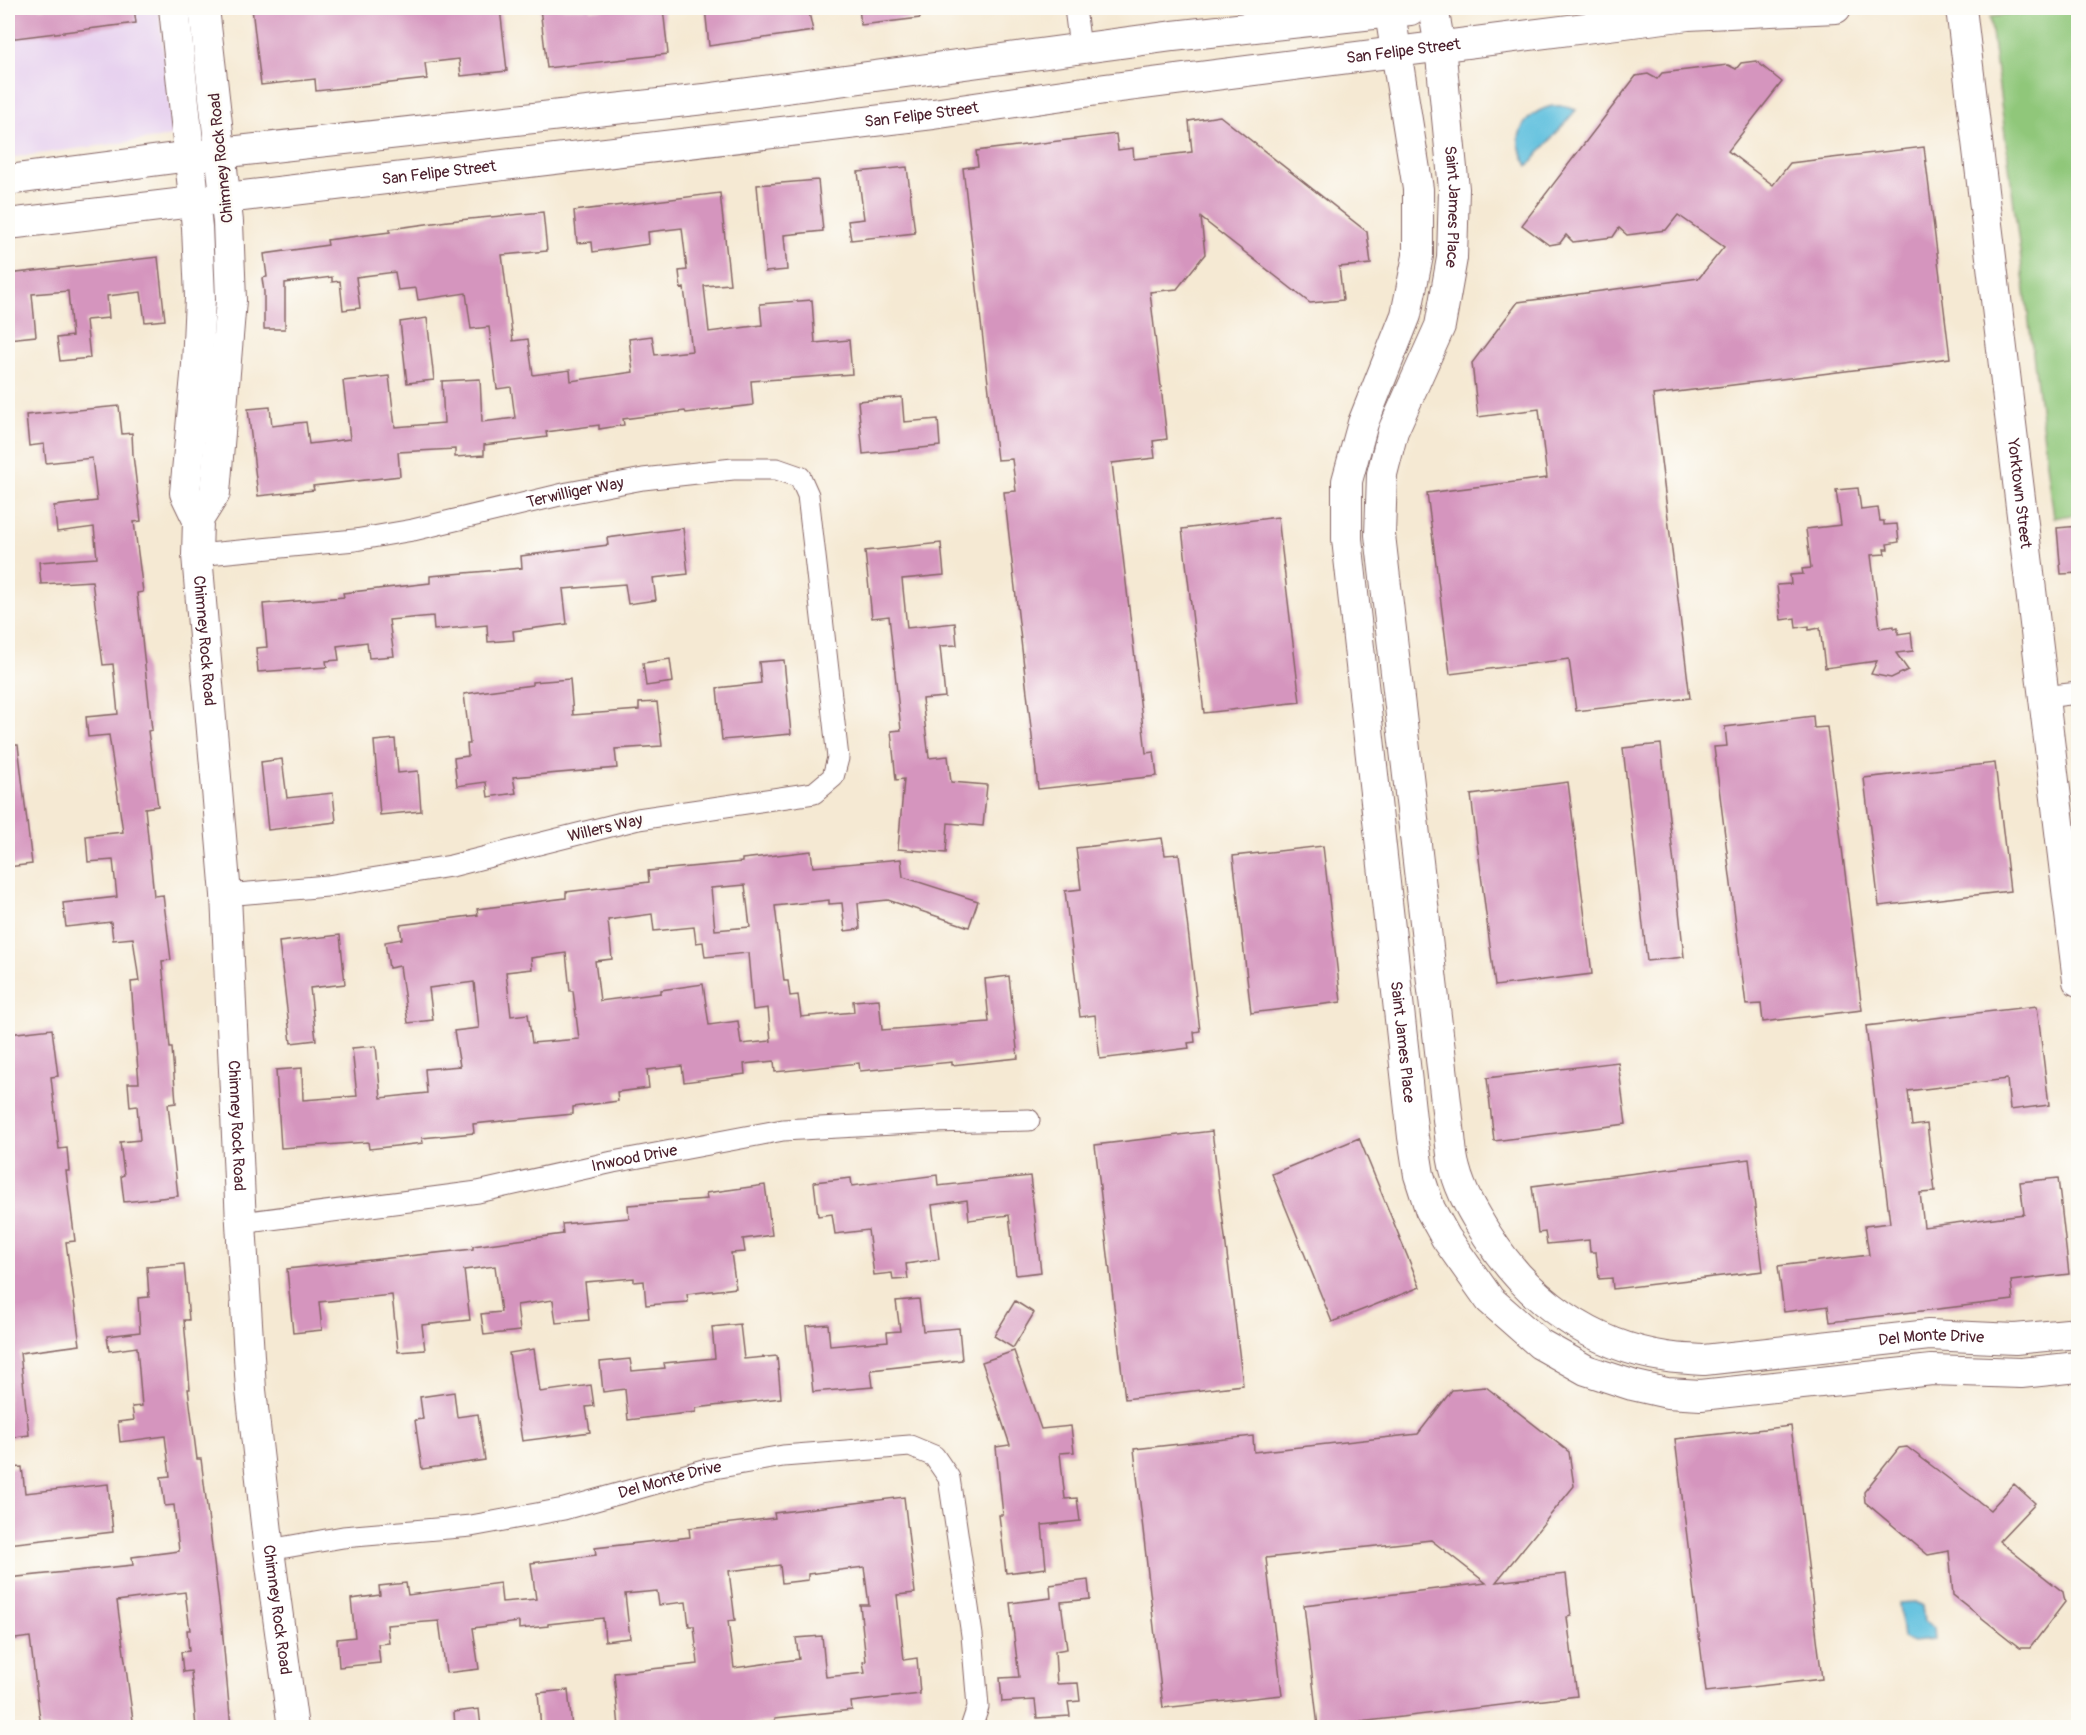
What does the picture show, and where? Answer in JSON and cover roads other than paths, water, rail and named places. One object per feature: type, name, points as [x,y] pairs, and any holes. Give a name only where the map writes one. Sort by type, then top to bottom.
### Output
[{"type":"main road","name":"Chimney Rock Road","points":[[174,8],[194,201],[200,298],[197,365],[185,493],[198,520],[197,555],[226,895],[251,1390],[269,1550],[293,1728]]},
{"type":"main road","name":"Chimney Rock Road","points":[[198,520],[215,493],[231,300],[221,154],[204,8]]},
{"type":"main road","points":[[8,180],[189,157],[704,99],[1080,48],[1435,8]]},
{"type":"main road","name":"Saint James Place","points":[[1435,8],[1454,189],[1452,258],[1440,326],[1393,431],[1382,474],[1380,535],[1455,1169],[1469,1206],[1499,1254],[1530,1290],[1564,1317],[1587,1331],[1630,1349]]},
{"type":"main road","name":"San Felipe Street","points":[[8,224],[933,114],[1105,89],[1688,15],[1836,8]]},
{"type":"main road","name":"Yorktown Street","points":[[1961,8],[2079,981]]},
{"type":"main road","name":"Saint James Place","points":[[1390,12],[1418,189],[1418,256],[1406,315],[1363,423],[1347,481],[1347,538],[1419,1175],[1430,1209],[1446,1238],[1490,1300],[1540,1344],[1586,1370],[1632,1385]]},
{"type":"main road","points":[[927,70],[933,114]]},
{"type":"main road","points":[[628,107],[633,151]]},
{"type":"main road","name":"Del Monte Drive","points":[[1630,1349],[1667,1357],[1704,1360],[1929,1335],[2015,1339],[2079,1333]]},
{"type":"main road","name":"Del Monte Drive","points":[[1632,1385],[1667,1393],[1701,1395],[1932,1370],[2021,1373],[2079,1367]]},
{"type":"street","points":[[1075,8],[1080,48]]},
{"type":"street","points":[[1363,423],[1393,431]]},
{"type":"street","name":"Terwilliger Way","points":[[197,555],[355,540],[568,493],[643,479],[733,469],[777,469],[800,477],[808,495],[824,629]]},
{"type":"street","name":"Willers Way","points":[[226,895],[327,886],[451,866],[638,819],[814,793],[833,777],[838,758],[824,629]]},
{"type":"street","points":[[2044,697],[2079,693]]},
{"type":"street","points":[[1376,790],[1408,777]]},
{"type":"street","name":"Inwood Drive","points":[[241,1223],[478,1192],[613,1162],[783,1130],[931,1122],[1029,1120]]},
{"type":"street","points":[[1473,1278],[1499,1254]]},
{"type":"street","points":[[1784,1352],[1788,1386]]},
{"type":"street","name":"Del Monte Drive","points":[[269,1550],[343,1537],[483,1524],[564,1509],[703,1470],[771,1458],[910,1446],[934,1456],[949,1478],[966,1588],[978,1707],[971,1728]]},
{"type":"water","points":[[1552,106],[1563,106],[1576,110],[1528,166],[1519,146],[1521,129],[1534,114]]},
{"type":"water","points":[[1915,1602],[1922,1606],[1924,1622],[1933,1628],[1934,1640],[1912,1642],[1903,1638],[1899,1603]]}]
